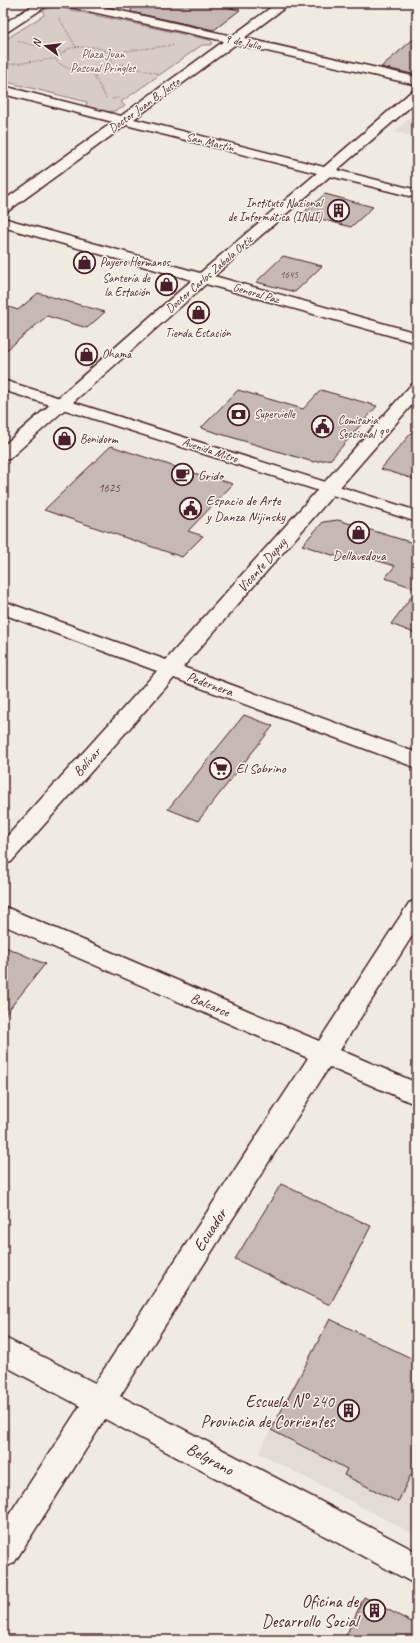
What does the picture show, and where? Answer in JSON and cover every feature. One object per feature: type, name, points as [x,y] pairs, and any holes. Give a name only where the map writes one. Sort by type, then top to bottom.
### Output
[{"type":"street","points":[[3,29],[45,3]]},
{"type":"street","name":"9 de Julio","points":[[70,3],[417,80]]},
{"type":"street","name":"Doctor Juan B. Justo","points":[[3,208],[285,3]]},
{"type":"street","name":"San Martín","points":[[3,90],[417,194]]},
{"type":"street","name":"Doctor Carlos Zabala Ortiz","points":[[3,454],[63,404],[203,278],[417,94]]},
{"type":"street","name":"General Paz","points":[[3,222],[417,338]]},
{"type":"street","name":"Avenida Mitre","points":[[3,385],[330,488],[417,517]]},
{"type":"street","name":"Vicente Dupuy","points":[[171,669],[417,389]]},
{"type":"street","name":"Pedernera","points":[[3,607],[417,761]]},
{"type":"street","name":"Bolívar","points":[[3,856],[171,669]]},
{"type":"street","name":"Ecuador","points":[[3,1552],[417,909]]},
{"type":"street","name":"Balcarce","points":[[3,915],[417,1094]]},
{"type":"street","name":"Belgrano","points":[[3,1350],[417,1569]]},
{"type":"path","points":[[53,19],[66,17]]},
{"type":"path","points":[[59,18],[76,48]]},
{"type":"path","points":[[15,40],[61,52],[76,48],[102,49],[110,54],[112,60],[110,62]]},
{"type":"path","points":[[110,54],[176,44]]},
{"type":"path","points":[[3,65],[55,59],[61,52]]},
{"type":"path","points":[[55,59],[62,66],[69,69],[90,69],[103,66],[110,62],[161,74],[155,78]]},
{"type":"path","points":[[90,69],[108,99]]},
{"type":"path","points":[[101,100],[122,97]]},
{"type":"shaded area","points":[[417,111],[417,137],[394,132],[404,123]]},
{"type":"shaded area","name":"Escuela N° 240 Provincia de Corrientes","points":[[330,1319],[417,1361],[417,1536],[259,1453]]},
{"type":"green space","name":"Plaza Juan Pascual Pringles","points":[[57,7],[210,40],[213,43],[210,45],[202,45],[121,102],[125,106],[115,111],[96,110],[86,107],[87,102],[3,81],[3,41],[44,15],[43,11],[48,8]]},
{"type":"building","points":[[132,3],[206,3],[240,10],[214,30],[131,12]]},
{"type":"building","points":[[417,36],[417,75],[381,67]]},
{"type":"building","name":"Instituto Nacional de Informática (INdI)","points":[[325,194],[373,207],[351,227],[302,214]]},
{"type":"building","points":[[283,256],[322,266],[295,292],[256,282]]},
{"type":"building","points":[[38,293],[105,312],[87,328],[47,316],[3,353],[3,305],[18,310]]},
{"type":"building","points":[[238,390],[303,409],[321,390],[377,406],[331,459],[313,462],[201,428]]},
{"type":"building","points":[[417,426],[417,480],[381,469]]},
{"type":"building","points":[[111,446],[203,476],[204,475],[233,484],[188,531],[203,536],[182,557],[44,510]]},
{"type":"building","points":[[338,520],[413,543],[417,538],[417,589],[385,578],[395,566],[355,554],[350,561],[302,545],[323,522]]},
{"type":"building","points":[[417,589],[417,634],[391,624]]},
{"type":"building","name":"El Sobrino","points":[[244,715],[273,726],[198,821],[168,809]]},
{"type":"building","points":[[3,946],[45,964],[3,1017]]},
{"type":"building","points":[[281,1184],[371,1226],[330,1305],[235,1259]]},
{"type":"building","name":"Escuela N° 240 Provincia de Corrientes","points":[[330,1319],[417,1361],[417,1477],[411,1474],[398,1502],[344,1475],[347,1469],[271,1430]]},
{"type":"building","name":"Oficina de Desarrollo Social","points":[[364,1597],[417,1625],[417,1640],[344,1640]]},
{"type":"place","name":"Instituto Nacional de Informática (INdI)","points":[[338,210]]},
{"type":"place","name":"Payero Hermanos","points":[[85,262]]},
{"type":"place","name":"Santería de la Estación","points":[[166,285]]},
{"type":"place","name":"Tienda Estación","points":[[198,312]]},
{"type":"place","name":"Ohama","points":[[86,354]]},
{"type":"place","name":"Supervielle","points":[[238,414]]},
{"type":"place","name":"Comisarìa Seccional 9°","points":[[323,427]]},
{"type":"place","name":"Benidorm","points":[[65,439]]},
{"type":"place","name":"Grido","points":[[183,475]]},
{"type":"place","name":"Espacio de Arte y Danza Nijinsky","points":[[191,508]]},
{"type":"place","name":"Dellavedova","points":[[359,533]]},
{"type":"place","name":"El Sobrino","points":[[221,768]]},
{"type":"place","name":"Escuela N° 240 Provincia de Corrientes","points":[[349,1411]]},
{"type":"place","name":"Oficina de Desarrollo Social","points":[[374,1611]]}]
